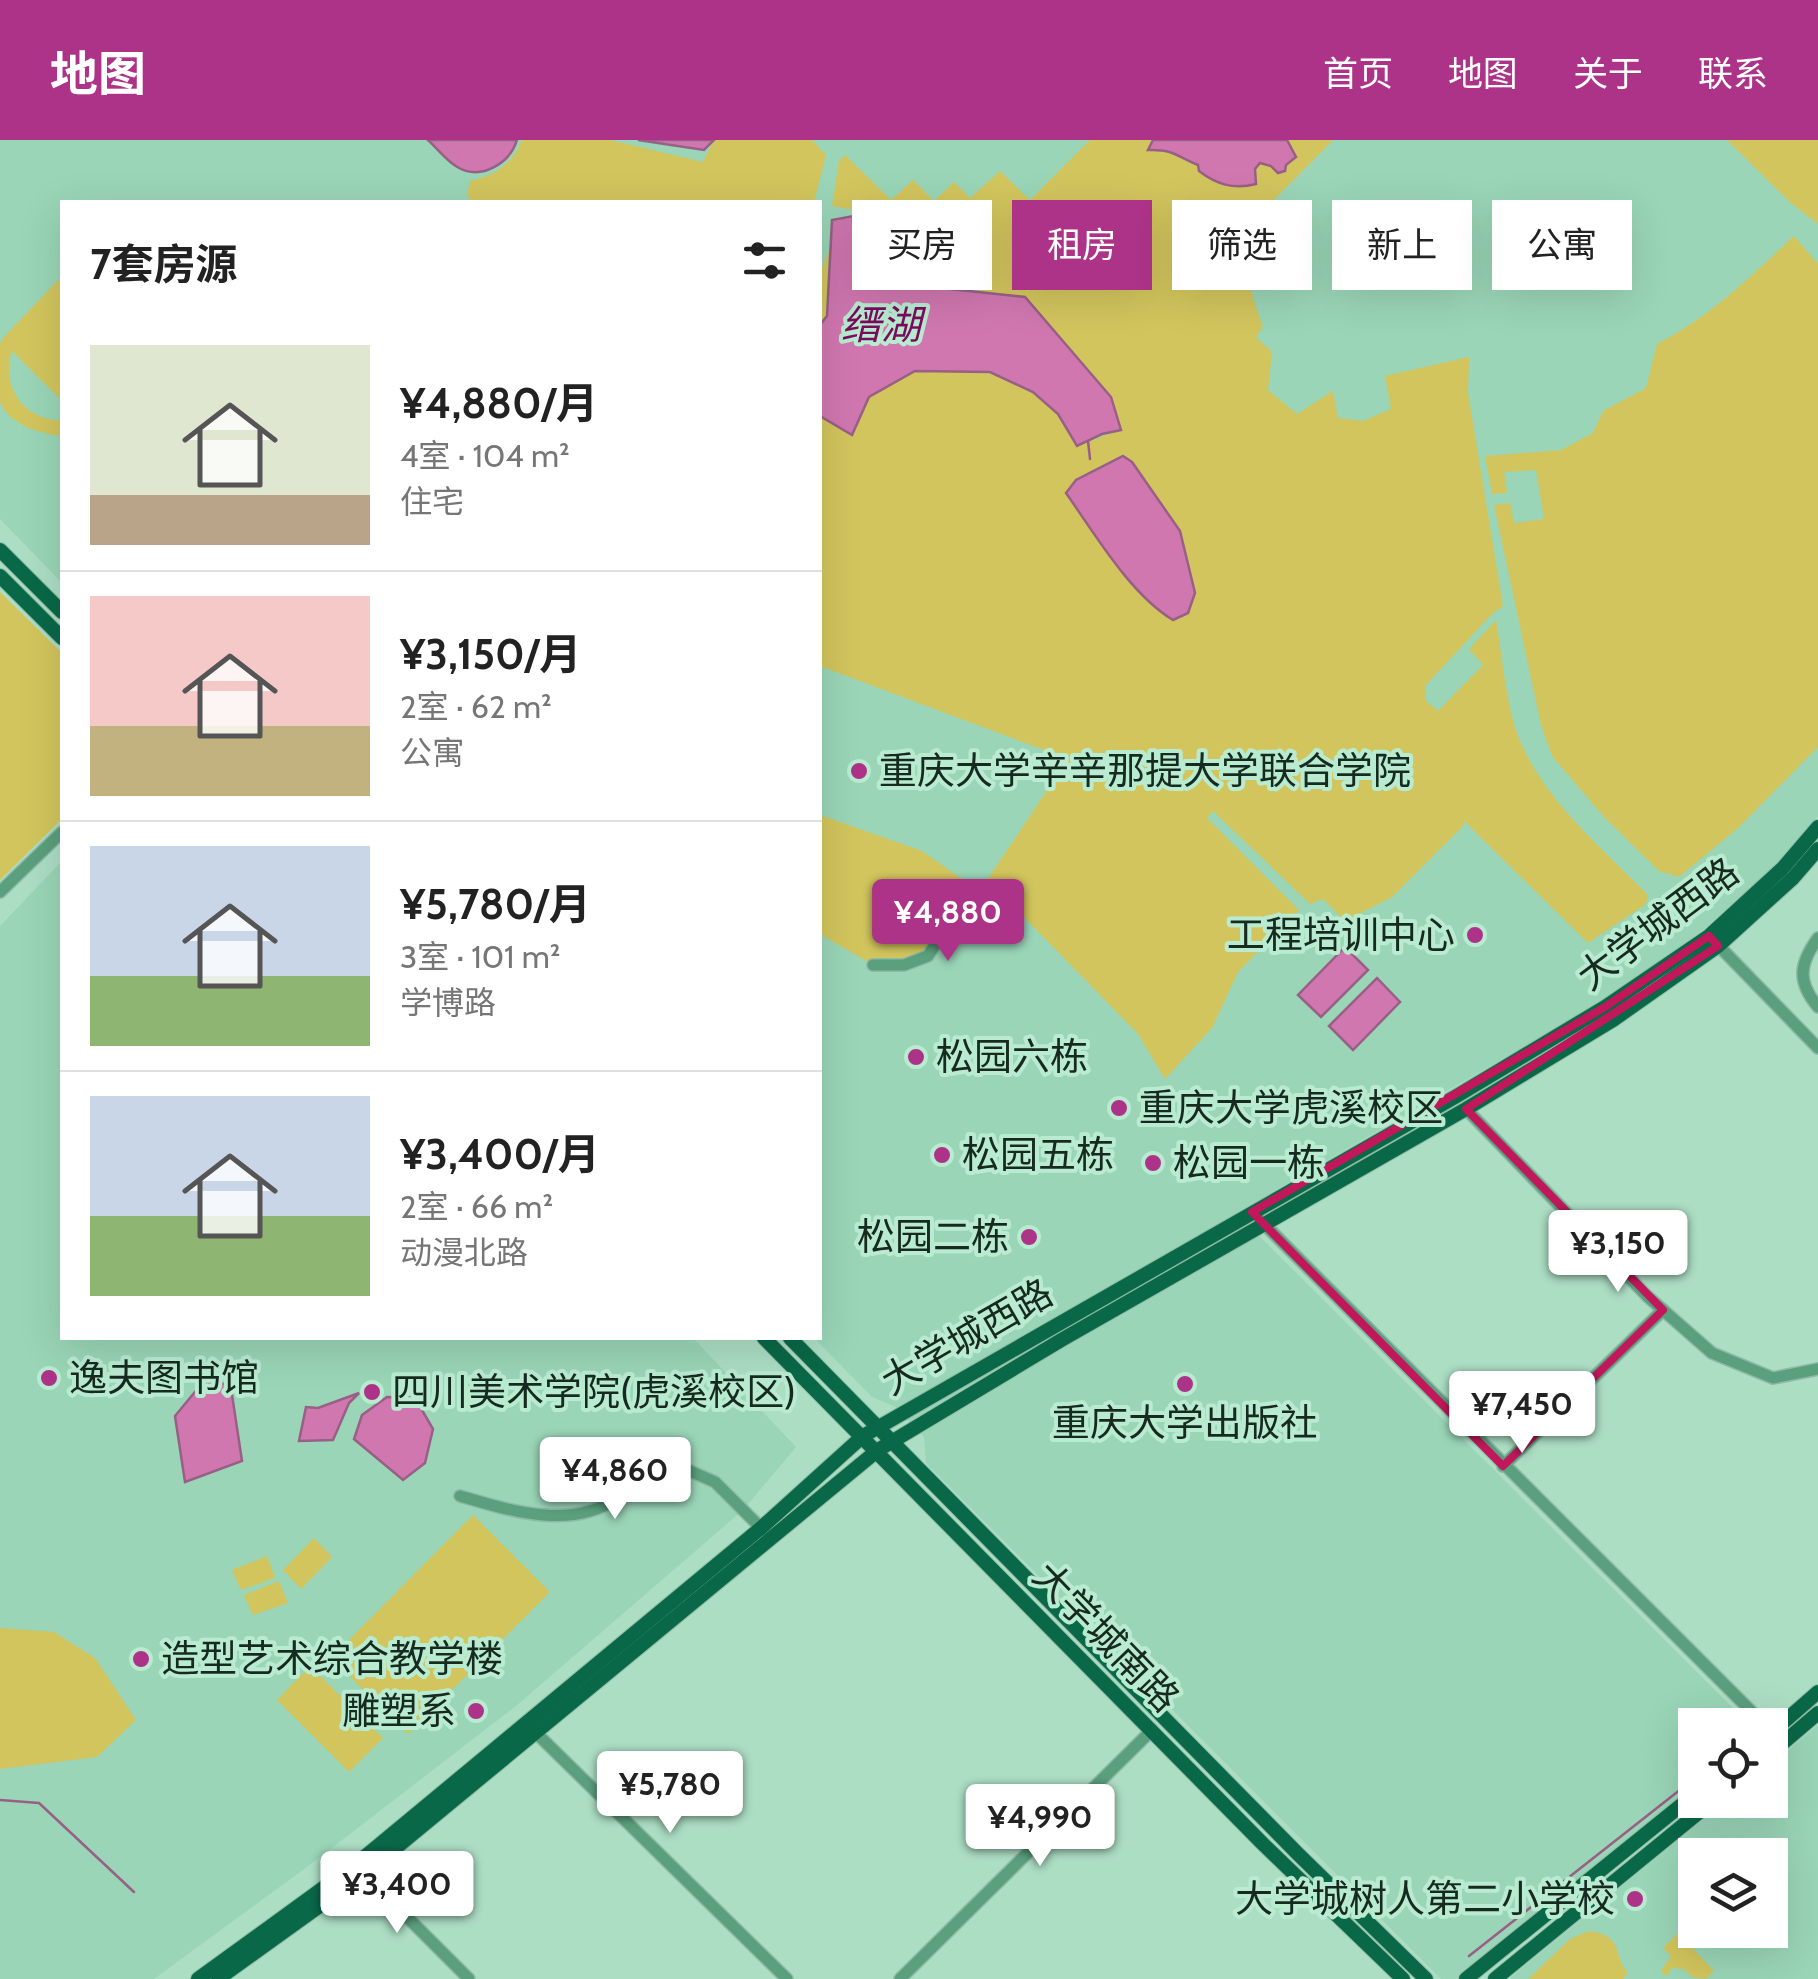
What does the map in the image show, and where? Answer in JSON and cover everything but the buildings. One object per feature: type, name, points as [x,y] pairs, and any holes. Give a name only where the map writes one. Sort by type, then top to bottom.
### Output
[{"type":"main road","points":[[0,550],[60,610]]},
{"type":"main road","points":[[0,576],[60,636]]},
{"type":"main road","name":"大学城西路","points":[[530,1726],[892,1440],[1714,941],[1818,827]]},
{"type":"main road","name":"大学城西路","points":[[218,1979],[360,1869],[530,1726],[863,1436],[1258,1218],[1466,1109],[1613,1020],[1793,878],[1818,849]]},
{"type":"main road","name":"大学城南路","points":[[766,1340],[1263,1844],[1403,1979]]},
{"type":"main road","name":"大学城南路","points":[[792,1340],[1426,1979]]},
{"type":"main road","points":[[1788,1719],[1818,1692]]},
{"type":"main road","points":[[1788,1726],[1818,1713]]},
{"type":"main road","points":[[1466,1979],[1678,1808]]},
{"type":"main road","points":[[1495,1979],[1692,1818]]},
{"type":"main road","name":"大学城西路","points":[[198,1979],[360,1869]]},
{"type":"street","points":[[0,892],[60,834]]},
{"type":"street","points":[[873,965],[904,964],[928,956],[972,886]]},
{"type":"street","points":[[1818,938],[1801,964],[1804,990],[1818,1007]]},
{"type":"street","points":[[1714,941],[1818,1048]]},
{"type":"street","points":[[1466,1109],[1663,1310],[1712,1353],[1773,1378],[1818,1368]]},
{"type":"street","points":[[1258,1218],[1747,1708]]},
{"type":"street","points":[[1503,1466],[1663,1310]]},
{"type":"street","points":[[460,1496],[528,1516],[590,1512],[616,1499],[648,1469],[665,1460],[715,1482],[761,1528]]},
{"type":"street","points":[[530,1726],[787,1979]]},
{"type":"street","points":[[900,1979],[1152,1730]]},
{"type":"street","points":[[360,1869],[460,1976]]},
{"type":"highlighted area","points":[[1709,936],[1718,946],[1466,1109],[1663,1310],[1503,1466],[1252,1212],[1605,1007]]},
{"type":"shaded area","name":"重庆大学虎溪校区","points":[[0,140],[1818,140],[1818,816],[1779,862],[1698,934],[1600,1002],[1236,1213],[1733,1708],[1678,1708],[1678,1799],[1457,1979],[1441,1979],[926,1463],[924,1437],[896,1407],[872,1397],[816,1340],[822,1340],[822,200],[60,200],[60,581],[0,519]]},
{"type":"shaded area","points":[[522,140],[610,140],[703,162],[714,140],[812,140],[826,155],[815,200],[472,200],[467,196],[470,181],[502,168]]},
{"type":"shaded area","points":[[1090,140],[1153,140],[1149,150],[1169,149],[1198,165],[1255,169],[1260,163],[1285,165],[1287,140],[1333,140],[1274,200],[1172,200],[1172,290],[1252,290],[1263,326],[1256,337],[1272,352],[1268,390],[1297,414],[1333,391],[1338,418],[1363,421],[1391,409],[1385,376],[1469,357],[1468,393],[1503,606],[1426,685],[1425,700],[1438,711],[1483,665],[1469,649],[1496,620],[1512,714],[1531,763],[1576,823],[1648,895],[1646,904],[1588,943],[1463,820],[1464,825],[1392,897],[1345,921],[1323,899],[1310,904],[1213,811],[1207,818],[1299,910],[1238,972],[1212,1028],[1165,1079],[1138,1034],[1016,909],[985,883],[1068,759],[822,667],[822,417],[852,435],[869,397],[915,371],[990,372],[1033,392],[1058,414],[1077,446],[1120,430],[1025,298],[975,290],[992,290],[992,200],[935,200],[954,182],[970,198],[1000,171],[1030,200]],"holes":[[[1066,493],[1180,531],[1191,572],[1158,611],[1107,551]]]},
{"type":"shaded area","points":[[1727,140],[1818,140],[1818,224],[1792,204]]},
{"type":"shaded area","points":[[845,155],[891,200],[852,200],[852,210],[832,206],[839,161]]},
{"type":"shaded area","points":[[913,180],[933,200],[891,200]]},
{"type":"shaded area","points":[[1794,236],[1818,264],[1818,747],[1738,828],[1679,877],[1659,871],[1604,817],[1552,756],[1541,725],[1494,505],[1510,503],[1514,523],[1544,519],[1536,470],[1504,472],[1507,493],[1492,494],[1485,456],[1561,450],[1593,433],[1603,411],[1646,388],[1657,344],[1712,309]]},
{"type":"shaded area","points":[[829,251],[827,316],[822,322],[822,268]]},
{"type":"shaded area","points":[[60,278],[60,399],[12,351],[9,364],[13,389],[19,399],[37,415],[60,420],[60,436],[27,427],[4,410],[0,402],[3,338]]},
{"type":"shaded area","points":[[0,592],[60,651],[60,821],[0,880]]},
{"type":"shaded area","points":[[822,816],[922,851],[972,886],[928,956],[873,965],[822,935]]},
{"type":"shaded area","name":"四川美术学院(虎溪校区)","points":[[60,863],[60,1340],[695,1340],[796,1447],[743,1510],[516,1706],[154,1979],[0,1979],[0,926]]},
{"type":"shaded area","points":[[473,1515],[550,1592],[408,1734],[331,1658]]},
{"type":"shaded area","points":[[314,1538],[332,1557],[301,1589],[283,1570]]},
{"type":"shaded area","points":[[267,1556],[275,1578],[241,1590],[232,1570]]},
{"type":"shaded area","points":[[279,1581],[288,1603],[253,1615],[244,1595]]},
{"type":"shaded area","points":[[0,1628],[54,1632],[95,1658],[136,1720],[97,1757],[0,1769]]},
{"type":"shaded area","points":[[310,1666],[383,1738],[349,1772],[277,1700]]},
{"type":"shaded area","points":[[1818,1725],[1818,1979],[1509,1979],[1678,1840],[1678,1948],[1788,1948],[1788,1838],[1681,1838],[1705,1818],[1788,1818],[1788,1751]]},
{"type":"shaded area","points":[[1589,1931],[1613,1942],[1628,1973],[1623,1979],[1528,1979],[1570,1939]]},
{"type":"shaded area","points":[[1678,1933],[1678,1948],[1692,1948],[1714,1971],[1706,1979],[1672,1968],[1666,1976],[1661,1971],[1671,1956],[1663,1948]]},
{"type":"water","points":[[428,140],[517,140],[502,162],[477,172],[455,165]]},
{"type":"water","points":[[638,140],[714,140],[704,150]]},
{"type":"water","points":[[1153,140],[1287,140],[1296,157],[1285,171],[1278,173],[1260,163],[1255,169],[1256,184],[1232,186],[1212,179],[1199,171],[1198,165],[1174,154],[1148,150]]},
{"type":"water","name":"缙湖","points":[[852,216],[852,290],[959,290],[1025,297],[1111,397],[1121,430],[1077,446],[1058,414],[1033,392],[990,372],[915,371],[869,397],[852,435],[822,417],[822,322],[827,316],[832,220]]},
{"type":"water","points":[[1123,456],[1132,462],[1180,531],[1195,593],[1188,613],[1173,620],[1128,579],[1066,493],[1076,480]]},
{"type":"water","points":[[1345,947],[1368,970],[1321,1017],[1298,995]]},
{"type":"water","points":[[1377,978],[1400,1002],[1353,1050],[1329,1026]]},
{"type":"water","points":[[216,1380],[231,1388],[242,1461],[185,1482],[175,1416],[199,1387]]},
{"type":"water","points":[[359,1393],[349,1403],[333,1440],[299,1441],[306,1407],[318,1408]]},
{"type":"water","points":[[387,1397],[415,1398],[433,1429],[425,1463],[403,1480],[354,1439],[362,1415]]},
{"type":"waterway","points":[[1088,441],[1090,459]]},
{"type":"waterway","points":[[1469,1956],[1678,1791]]},
{"type":"waterway","points":[[0,1800],[39,1803],[134,1892]]},
{"type":"place","name":"重庆大学辛辛那提大学联合学院","points":[[859,771]]},
{"type":"place","name":"工程培训中心","points":[[1475,935]]},
{"type":"place","name":"松园六栋","points":[[916,1057]]},
{"type":"place","name":"重庆大学虎溪校区","points":[[1119,1108]]},
{"type":"place","name":"松园五栋","points":[[942,1155]]},
{"type":"place","name":"松园一栋","points":[[1153,1163]]},
{"type":"place","name":"松园二栋","points":[[1029,1237]]},
{"type":"place","name":"逸夫图书馆","points":[[49,1378]]},
{"type":"place","name":"重庆大学出版社","points":[[1185,1384]]},
{"type":"place","name":"四川美术学院(虎溪校区)","points":[[372,1392]]},
{"type":"place","name":"造型艺术综合教学楼","points":[[141,1659]]},
{"type":"place","name":"雕塑系","points":[[476,1711]]},
{"type":"place","name":"大学城树人第二小学校","points":[[1635,1899]]}]
